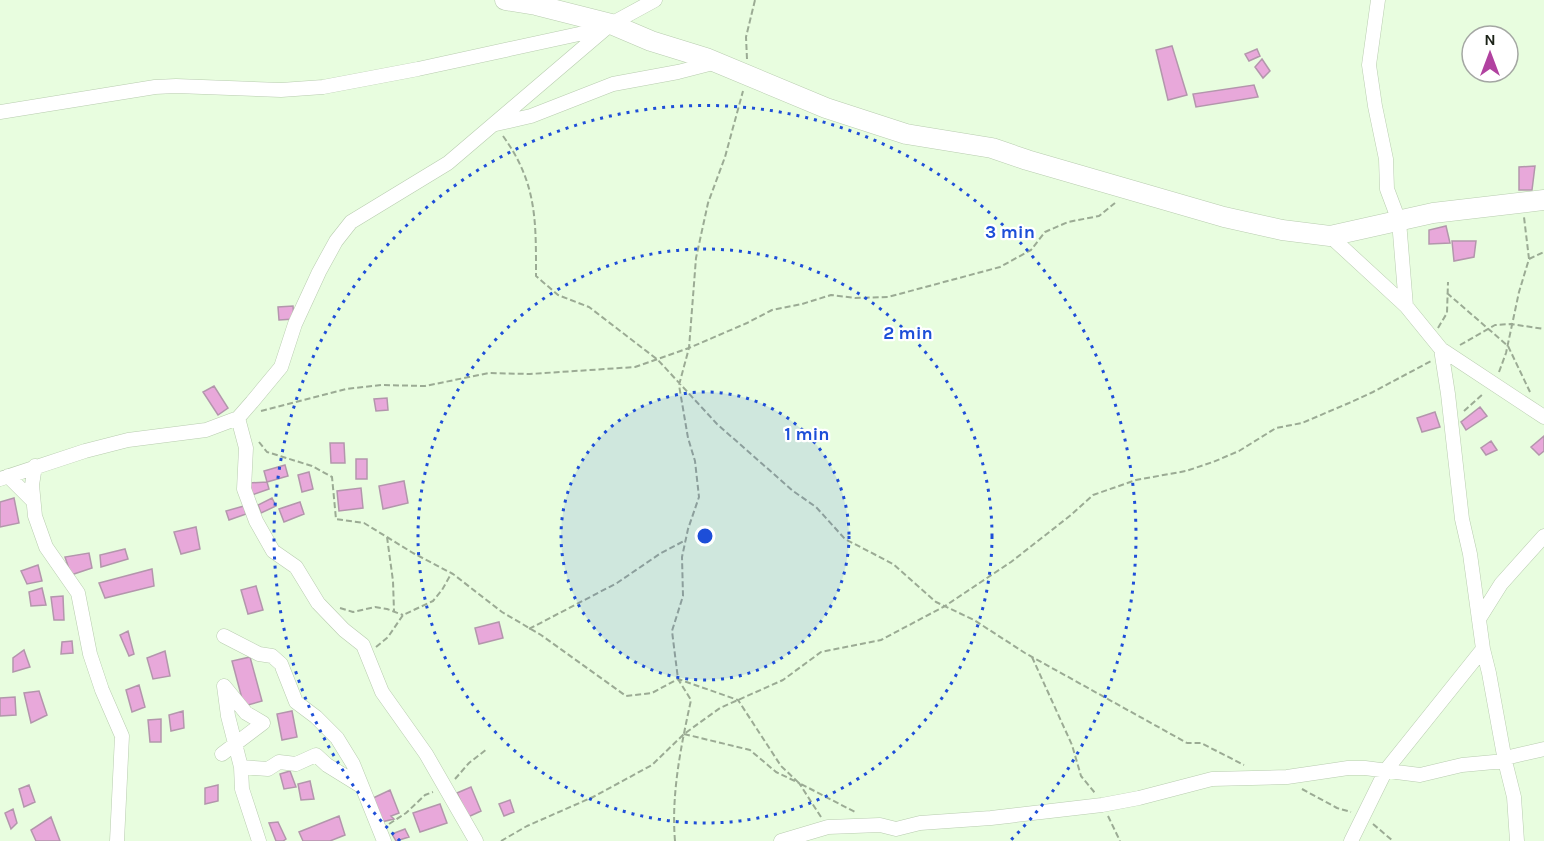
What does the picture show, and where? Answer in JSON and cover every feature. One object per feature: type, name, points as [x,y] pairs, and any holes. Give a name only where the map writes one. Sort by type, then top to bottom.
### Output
[{"type":"street","points":[[505,0],[536,5],[608,26],[717,62],[826,108],[906,134],[992,148],[1131,190],[1282,230],[1330,236],[1433,213],[1544,200]]},
{"type":"street","points":[[4,477],[85,450],[128,440],[206,430],[238,418],[281,367],[296,324],[319,272],[343,231],[351,222],[448,163],[608,26],[655,0]]},
{"type":"street","points":[[1378,0],[1369,66],[1386,159],[1387,189],[1399,221],[1406,306]]},
{"type":"street","points":[[0,112],[155,87],[281,90],[323,87],[552,41],[608,26]]},
{"type":"street","points":[[494,124],[531,116],[614,84],[717,62]]},
{"type":"street","points":[[1330,236],[1406,306],[1441,349],[1541,415]]},
{"type":"street","points":[[1441,349],[1452,423],[1459,498],[1470,554],[1483,649],[1514,797],[1517,841]]},
{"type":"street","points":[[238,418],[246,448],[244,489],[256,521],[273,551],[296,567],[318,603],[344,630],[363,645],[382,692],[426,754],[476,841]]},
{"type":"street","points":[[35,466],[32,485],[35,516],[46,547],[78,593],[90,654],[102,690],[122,736],[117,841]]},
{"type":"street","points":[[4,477],[33,501]]},
{"type":"street","points":[[1479,619],[1501,584],[1544,536]]},
{"type":"street","points":[[224,636],[259,654],[272,656],[281,664],[296,702],[316,717],[337,738],[352,764],[382,836]]},
{"type":"street","points":[[1351,841],[1386,770],[1483,649]]},
{"type":"street","points":[[222,754],[235,743],[241,767],[242,789],[259,841]]},
{"type":"street","points":[[781,841],[828,827],[880,825],[896,829],[920,823],[991,818],[1102,805],[1212,779],[1287,777],[1348,768],[1420,775],[1544,749]]},
{"type":"street","points":[[241,767],[268,769],[279,762],[296,764],[316,755],[327,765],[361,786]]},
{"type":"path","points":[[494,124],[518,158],[534,207],[536,276],[558,295],[589,307],[658,360],[717,424],[754,458],[816,507],[845,539],[893,564],[936,602],[974,620],[1032,657],[1187,743],[1202,743],[1271,777]]},
{"type":"path","points":[[675,841],[674,809],[691,700],[678,679],[672,631],[683,596],[682,557],[699,497],[695,461],[688,438],[680,385],[689,348],[696,258],[708,203],[725,157]]},
{"type":"path","points":[[828,827],[799,783],[781,766],[738,700],[678,679],[652,693],[626,696],[502,612],[452,573],[364,523],[336,519],[332,477],[312,466],[267,452],[238,418],[346,389],[382,385],[425,386],[489,373],[530,374],[634,367],[689,348],[747,324],[772,310],[831,295],[855,298],[888,297],[1000,267],[1031,250],[1045,232],[1068,222],[1099,216],[1131,190]]},
{"type":"path","points":[[1452,423],[1495,385],[1508,345],[1511,324],[1529,259],[1522,203]]},
{"type":"path","points":[[1529,259],[1544,252]]},
{"type":"path","points":[[1432,338],[1448,313],[1448,282]]},
{"type":"path","points":[[1447,293],[1508,345],[1541,415]]},
{"type":"path","points":[[501,841],[527,826],[594,797],[652,765],[684,734],[720,708],[783,680],[821,652],[881,640],[945,606],[1011,562],[1093,495],[1136,480],[1186,471],[1239,451],[1276,428],[1302,423],[1373,392],[1431,362],[1441,349],[1451,350],[1495,325],[1511,324],[1544,329]]},
{"type":"path","points":[[387,537],[394,611]]},
{"type":"path","points":[[529,629],[617,584],[662,553],[686,540]]},
{"type":"path","points":[[367,655],[388,637],[403,615],[433,601],[452,573]]},
{"type":"path","points":[[323,606],[353,612],[375,607],[403,615]]},
{"type":"path","points":[[1032,657],[1072,745],[1081,776],[1098,796],[1120,841]]},
{"type":"path","points":[[684,734],[750,750],[776,772],[859,814]]},
{"type":"path","points":[[382,836],[425,795],[447,788],[469,763],[487,749]]},
{"type":"path","points":[[1301,789],[1337,808],[1364,815],[1393,841]]},
{"type":"building","points":[[1172,46],[1187,95],[1168,100],[1156,50]]},
{"type":"building","points":[[1257,49],[1260,56],[1249,61],[1245,54]]},
{"type":"building","points":[[1262,59],[1270,71],[1263,78],[1255,67]]},
{"type":"building","points":[[1254,85],[1258,97],[1196,107],[1193,94]]},
{"type":"building","points":[[1535,166],[1532,190],[1519,190],[1519,167]]},
{"type":"building","points":[[1446,226],[1450,243],[1429,244],[1429,230]]},
{"type":"building","points":[[1452,241],[1476,241],[1474,257],[1454,261]]},
{"type":"building","points":[[293,306],[294,319],[279,320],[278,307]]},
{"type":"building","points":[[214,386],[228,408],[218,415],[203,392]]},
{"type":"building","points":[[387,398],[388,410],[376,411],[374,399]]},
{"type":"building","points":[[1480,407],[1487,416],[1466,430],[1461,422]]},
{"type":"building","points":[[1435,412],[1440,427],[1422,432],[1417,418]]},
{"type":"building","points":[[1544,436],[1544,451],[1539,455],[1531,447]]},
{"type":"building","points":[[1491,441],[1497,450],[1486,455],[1481,448]]},
{"type":"building","points":[[330,443],[344,443],[345,463],[331,463]]},
{"type":"building","points":[[356,459],[367,459],[367,479],[356,479]]},
{"type":"building","points":[[285,465],[288,476],[267,482],[264,471]]},
{"type":"building","points":[[309,472],[313,489],[302,492],[298,475]]},
{"type":"building","points":[[404,481],[408,503],[383,509],[379,486]]},
{"type":"building","points":[[267,482],[269,489],[252,495],[249,483]]},
{"type":"building","points":[[361,488],[363,508],[339,511],[337,491]]},
{"type":"building","points":[[14,498],[19,523],[0,527],[0,502]]},
{"type":"building","points":[[272,498],[276,506],[261,513],[258,505]]},
{"type":"building","points":[[300,502],[304,514],[284,522],[279,509]]},
{"type":"building","points":[[244,506],[246,514],[229,520],[226,511]]},
{"type":"building","points":[[196,527],[200,549],[181,554],[174,532]]},
{"type":"building","points":[[125,549],[128,559],[101,567],[100,555]]},
{"type":"building","points":[[89,553],[92,568],[71,575],[65,557]]},
{"type":"building","points":[[38,565],[42,581],[27,584],[21,571]]},
{"type":"building","points":[[152,569],[154,586],[105,598],[99,583]]},
{"type":"building","points":[[256,586],[263,610],[248,614],[241,590]]},
{"type":"building","points":[[42,588],[46,605],[31,606],[29,592]]},
{"type":"building","points":[[63,596],[64,620],[54,620],[51,597]]},
{"type":"building","points":[[499,622],[503,638],[479,644],[475,628]]},
{"type":"building","points":[[128,631],[134,654],[129,656],[120,635]]},
{"type":"building","points":[[72,641],[73,653],[61,654],[62,642]]},
{"type":"building","points":[[24,650],[30,667],[13,672],[13,658]]},
{"type":"building","points":[[165,651],[170,676],[153,679],[147,658]]},
{"type":"building","points":[[250,657],[262,701],[244,706],[232,661]]},
{"type":"building","points":[[139,685],[145,707],[132,712],[126,690]]},
{"type":"building","points":[[39,691],[47,715],[31,723],[24,693]]},
{"type":"building","points":[[15,697],[16,715],[0,716],[0,698]]},
{"type":"building","points":[[183,711],[184,728],[171,731],[169,715]]},
{"type":"building","points":[[292,711],[297,737],[282,740],[277,714]]},
{"type":"building","points":[[161,719],[161,742],[150,742],[148,720]]},
{"type":"building","points":[[290,771],[296,787],[284,789],[280,774]]},
{"type":"building","points":[[310,781],[314,799],[301,800],[298,784]]},
{"type":"building","points":[[29,785],[35,802],[24,807],[19,789]]},
{"type":"building","points":[[218,785],[218,801],[205,804],[205,788]]},
{"type":"building","points":[[471,787],[481,811],[468,817],[457,793]]},
{"type":"building","points":[[390,790],[399,813],[391,816],[394,819],[377,823],[369,800]]},
{"type":"building","points":[[510,800],[514,812],[504,816],[499,804]]},
{"type":"building","points":[[440,804],[447,823],[420,832],[413,813]]},
{"type":"building","points":[[13,809],[17,823],[11,829],[5,813]]},
{"type":"building","points":[[339,816],[345,835],[330,841],[303,841],[299,832]]},
{"type":"building","points":[[51,817],[60,841],[36,841],[31,830]]},
{"type":"building","points":[[278,822],[286,839],[283,841],[276,841],[269,823]]},
{"type":"building","points":[[405,829],[409,837],[396,841],[392,834]]}]
